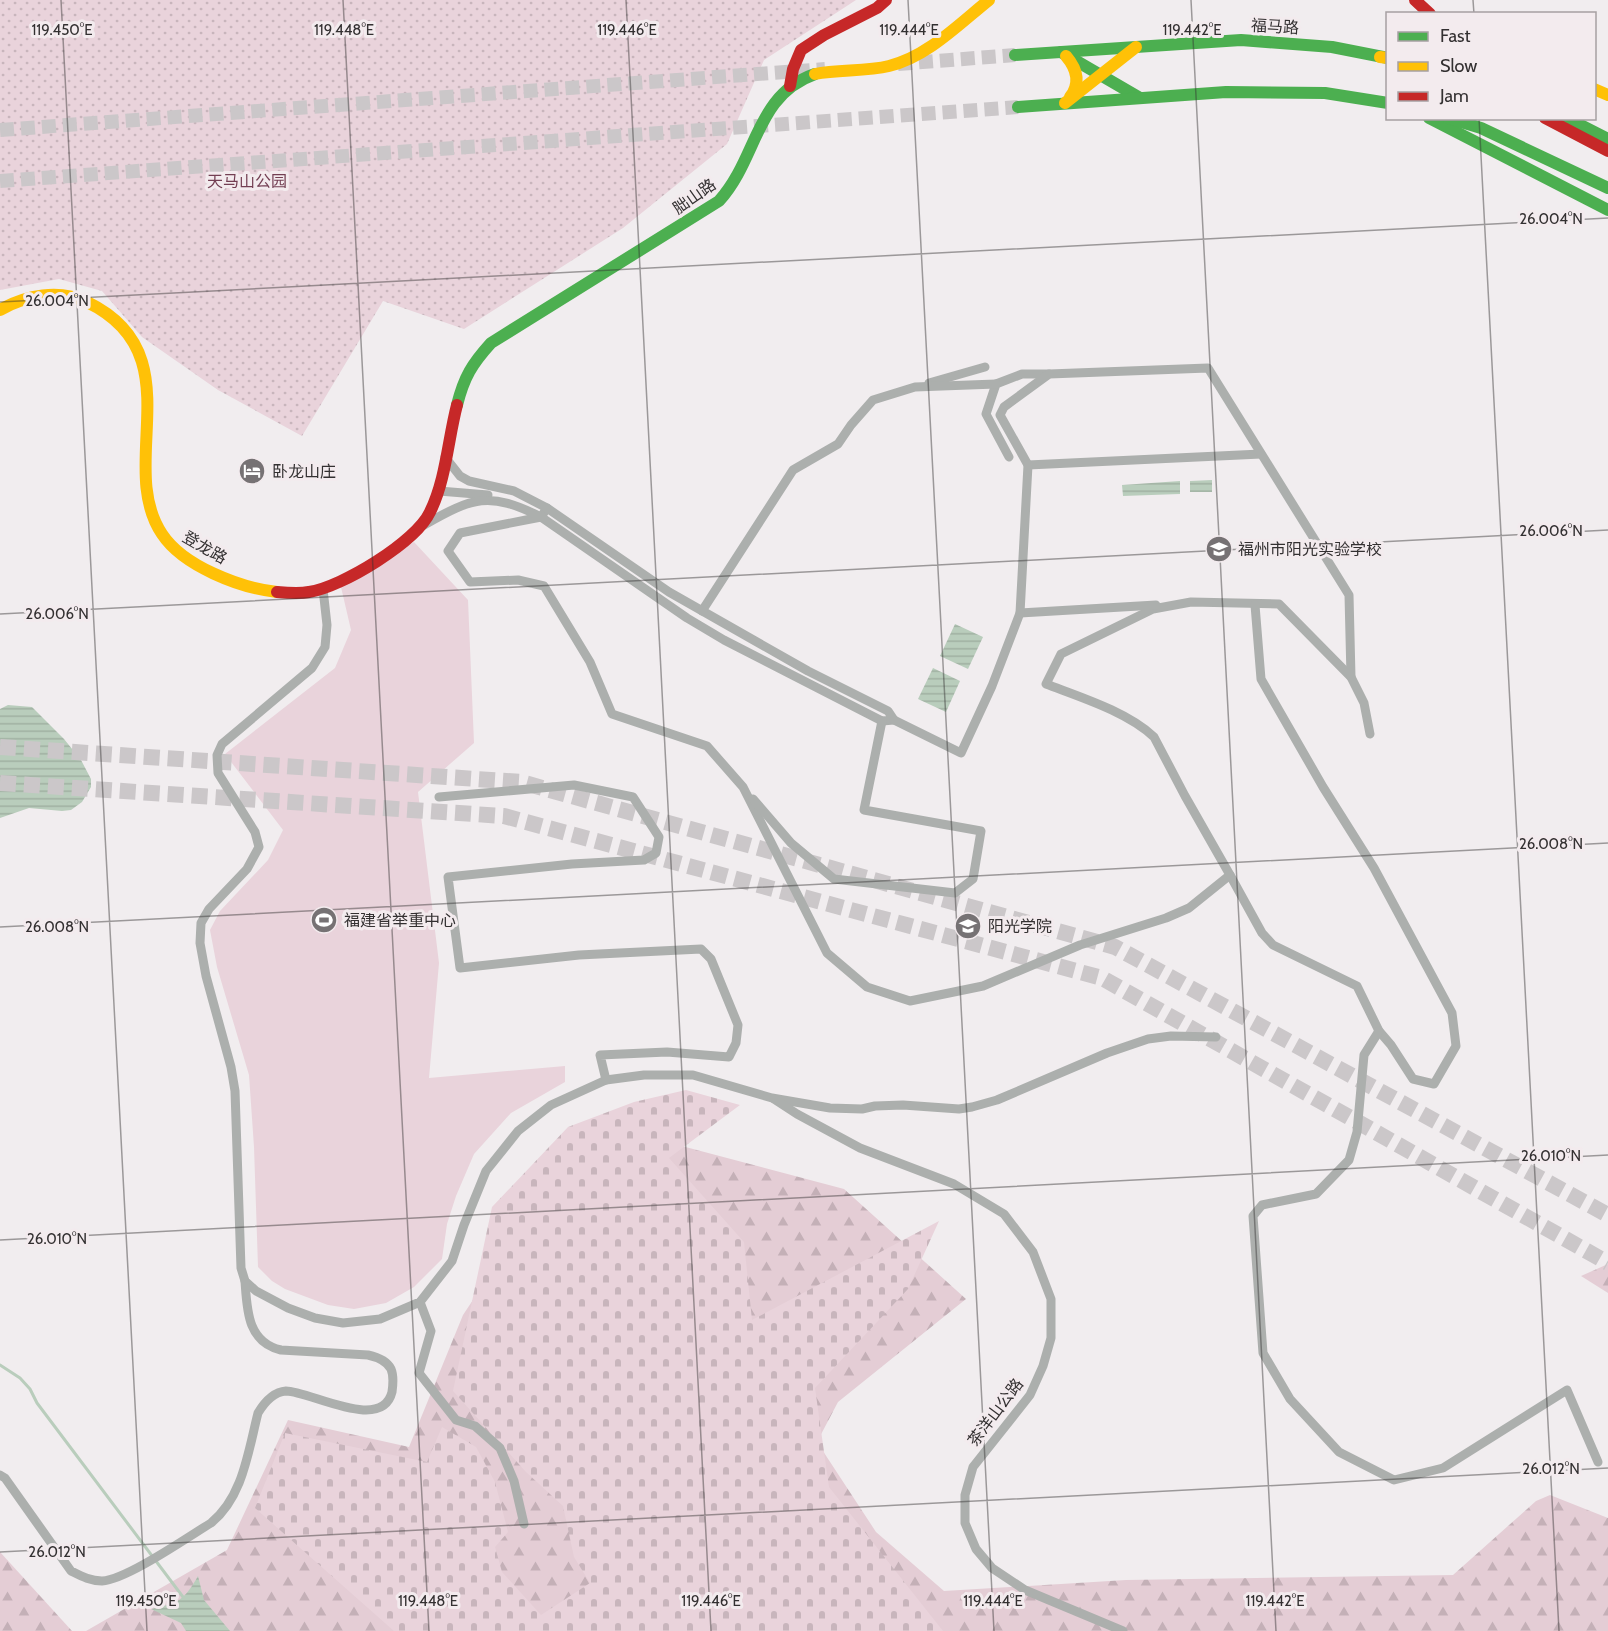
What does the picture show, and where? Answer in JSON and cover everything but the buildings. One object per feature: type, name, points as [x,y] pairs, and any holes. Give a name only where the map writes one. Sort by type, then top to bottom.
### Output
[{"type":"main road","points":[[790,86],[793,69],[801,50],[824,35],[877,8],[886,0]]},
{"type":"main road","name":"胐山路","points":[[445,457],[464,379],[483,351],[518,325],[719,201],[727,194],[740,175],[762,124],[775,101],[790,86],[813,73],[877,69],[907,60],[989,0]]},
{"type":"main road","points":[[1415,0],[1428,12]]},
{"type":"main road","name":"福马路","points":[[1015,55],[1208,42],[1258,41],[1332,47],[1385,58]]},
{"type":"main road","points":[[1065,104],[1136,47]]},
{"type":"main road","points":[[1136,47],[1125,59],[1120,74],[1127,88],[1140,98]]},
{"type":"main road","points":[[1062,52],[1140,98]]},
{"type":"main road","points":[[1062,52],[1073,64],[1078,78],[1075,92],[1065,104]]},
{"type":"main road","points":[[1018,107],[1226,92],[1325,93],[1386,103]]},
{"type":"main road","points":[[1433,120],[1608,210]]},
{"type":"main road","points":[[1455,120],[1481,128],[1608,188]]},
{"type":"main road","points":[[1549,120],[1608,151]]},
{"type":"main road","points":[[1571,120],[1608,139]]},
{"type":"main road","name":"登龙路","points":[[0,310],[13,302],[32,297],[68,297],[97,307],[124,330],[140,354],[147,376],[149,403],[147,492],[151,512],[160,532],[175,551],[219,575],[261,589],[289,595],[323,589],[372,563],[424,525],[436,503],[445,457]]},
{"type":"street","points":[[702,611],[793,470],[838,444],[873,400],[985,367]]},
{"type":"street","points":[[915,387],[996,384],[1022,374],[1208,368],[1349,595],[1351,677]]},
{"type":"street","points":[[439,491],[489,493],[514,491],[548,508],[644,575],[738,633],[888,711],[894,720],[961,753],[992,686],[1020,613],[1028,465],[1000,415],[1004,407],[1049,374]]},
{"type":"street","points":[[996,384],[986,414],[1009,457]]},
{"type":"street","points":[[1028,465],[1261,454]]},
{"type":"street","points":[[445,457],[460,476],[489,493],[542,517],[687,618],[734,645],[882,721],[894,720]]},
{"type":"street","points":[[424,525],[489,493]]},
{"type":"street","points":[[548,508],[542,517],[460,533],[448,551],[470,582],[518,580],[543,586],[590,662],[612,714],[707,746],[791,843],[834,879],[955,893],[973,879],[981,831],[864,810],[882,721]]},
{"type":"street","points":[[637,584],[644,575]]},
{"type":"street","points":[[0,1475],[5,1478],[71,1571],[87,1579],[103,1581],[120,1577],[223,1514],[240,1482],[258,1413],[264,1403],[273,1396],[286,1391],[366,1411],[381,1406],[391,1396],[394,1382],[391,1369],[380,1358],[368,1355],[281,1350],[272,1348],[261,1341],[253,1330],[247,1313],[242,1268],[235,1091],[231,1067],[206,976],[200,942],[201,923],[209,909],[247,869],[259,847],[255,832],[219,773],[217,755],[222,744],[312,668],[325,647],[327,625],[323,589]]},
{"type":"street","points":[[1020,613],[1191,602],[1279,604],[1351,677],[1364,703],[1370,734]]},
{"type":"street","points":[[1191,602],[1153,609],[1061,654],[1046,684],[1126,718],[1154,738],[1262,933],[1273,945],[1357,986],[1379,1031],[1413,1079],[1434,1084],[1456,1046],[1452,1014],[1374,868],[1323,787],[1261,679],[1255,605]]},
{"type":"street","points":[[734,645],[738,633]]},
{"type":"street","points":[[439,797],[574,785],[633,796],[659,837],[656,854],[644,860],[572,864],[448,877],[460,968],[579,955],[701,949],[711,959],[738,1025],[736,1043],[729,1057],[667,1052],[600,1055],[606,1080]]},
{"type":"street","points":[[743,787],[827,953],[867,987],[910,1001],[983,986],[1080,945],[1166,918],[1189,908],[1230,875]]},
{"type":"street","points":[[1379,1031],[1364,1055],[1357,1132],[1349,1160],[1316,1194],[1262,1205],[1252,1216],[1263,1353],[1290,1399],[1339,1452],[1394,1480],[1443,1468],[1567,1390],[1598,1462]]},
{"type":"street","points":[[245,1281],[255,1291],[288,1308],[315,1318],[343,1323],[380,1319],[420,1302],[452,1261],[486,1171],[518,1131],[551,1105],[606,1080],[644,1075],[693,1075],[772,1098],[830,1108],[862,1109],[874,1106],[903,1105],[959,1109],[1005,1097],[1107,1053],[1148,1039],[1171,1036],[1216,1037]]},
{"type":"street","name":"茶洋山公路","points":[[772,1098],[861,1148],[954,1184],[1004,1215],[1033,1252],[1051,1299],[1051,1338],[1043,1366],[1030,1395],[973,1467],[965,1495],[965,1523],[976,1549],[992,1568],[1025,1590],[1123,1631]]},
{"type":"street","points":[[420,1302],[431,1331],[419,1373],[456,1420],[475,1426],[500,1448],[514,1481],[524,1524]]},
{"type":"green space","name":"天马山公园","points":[[0,0],[856,0],[764,60],[727,144],[623,228],[464,329],[383,301],[302,436],[218,390],[142,337],[102,291],[59,279],[0,290]]},
{"type":"green space","name":"福建省举重中心","points":[[414,542],[468,600],[474,743],[418,792],[439,963],[429,1078],[565,1066],[565,1082],[511,1113],[474,1154],[447,1224],[442,1259],[414,1287],[386,1303],[354,1309],[328,1305],[285,1289],[272,1281],[258,1267],[249,1075],[217,967],[210,930],[220,911],[268,860],[283,830],[225,754],[335,668],[351,630],[341,587]]},
{"type":"green space","points":[[686,1090],[740,1105],[669,1158],[744,1242],[752,1320],[939,1221],[908,1289],[815,1388],[829,1487],[943,1631],[394,1631],[255,1508],[285,1433],[427,1462],[442,1427],[476,1447],[495,1482],[508,1532],[495,1547],[502,1572],[541,1615],[590,1583],[574,1557],[563,1506],[526,1472],[453,1391],[492,1207],[568,1127],[634,1102]]},
{"type":"green space","points":[[591,1122],[844,1189],[966,1299],[838,1402],[817,1442],[876,1532],[944,1591],[1126,1580],[1453,1575],[1536,1501],[1550,1495],[1608,1518],[1608,1631],[86,1631],[227,1550],[288,1420],[409,1447],[463,1315]]},
{"type":"green space","points":[[1608,1264],[1608,1293],[1581,1276]]},
{"type":"green space","points":[[0,1552],[72,1631],[0,1631]]},
{"type":"shaded area","points":[[1212,480],[1212,492],[1190,492],[1190,481]]},
{"type":"shaded area","points":[[1180,481],[1180,494],[1123,496],[1122,485]]},
{"type":"shaded area","points":[[955,624],[983,637],[968,669],[940,656]]},
{"type":"shaded area","points":[[933,668],[960,681],[946,712],[918,699]]},
{"type":"shaded area","points":[[8,705],[32,707],[81,760],[91,779],[91,787],[82,802],[71,810],[29,808],[0,818],[0,709]]},
{"type":"shaded area","points":[[198,1576],[204,1600],[230,1631],[186,1631],[181,1623],[151,1609],[179,1600],[189,1591]]},
{"type":"waterway","points":[[0,1365],[20,1378],[30,1389],[37,1403],[183,1597]]},
{"type":"tunnel","points":[[898,64],[1015,55]]},
{"type":"tunnel","points":[[0,130],[825,69]]},
{"type":"tunnel","points":[[0,181],[1018,107]]},
{"type":"tunnel","points":[[0,747],[521,782],[1115,947],[1608,1215]]},
{"type":"tunnel","points":[[0,783],[504,816],[1102,978],[1608,1263]]},
{"type":"traffic: fast","points":[[1015,55],[1241,40],[1332,47],[1386,58]]},
{"type":"traffic: fast","points":[[1061,52],[1140,98]]},
{"type":"traffic: fast","points":[[457,405],[470,371],[491,343],[719,201],[732,184],[759,129],[780,97],[795,84],[815,74]]},
{"type":"traffic: fast","points":[[1018,107],[1226,92],[1325,93],[1386,103]]},
{"type":"traffic: fast","points":[[1433,120],[1608,210]]},
{"type":"traffic: fast","points":[[1455,120],[1481,128],[1608,188]]},
{"type":"traffic: fast","points":[[1571,120],[1608,139]]},
{"type":"traffic: slow","points":[[815,74],[880,68],[903,62],[942,39],[989,0]]},
{"type":"traffic: slow","points":[[1065,103],[1136,47]]},
{"type":"traffic: slow","points":[[1066,56],[1076,76],[1076,87],[1070,97]]},
{"type":"traffic: slow","points":[[1380,57],[1386,58]]},
{"type":"traffic: slow","points":[[1596,90],[1608,95]]},
{"type":"traffic: slow","points":[[0,310],[32,297],[65,296],[87,302],[119,324],[138,350],[146,380],[146,476],[150,506],[162,534],[171,546],[214,574],[246,586],[277,592]]},
{"type":"traffic: jam","points":[[790,86],[793,69],[801,50],[824,35],[877,8],[886,0]]},
{"type":"traffic: jam","points":[[1415,0],[1428,12]]},
{"type":"traffic: jam","points":[[1549,120],[1608,151]]},
{"type":"traffic: jam","points":[[277,592],[309,592],[340,582],[394,549],[422,524],[430,512],[440,487],[457,405]]},
{"type":"place","name":"卧龙山庄","points":[[252,471]]},
{"type":"place","name":"福州市阳光实验学校","points":[[1219,549]]},
{"type":"place","name":"福建省举重中心","points":[[324,920]]},
{"type":"place","name":"阳光学院","points":[[968,926]]}]
